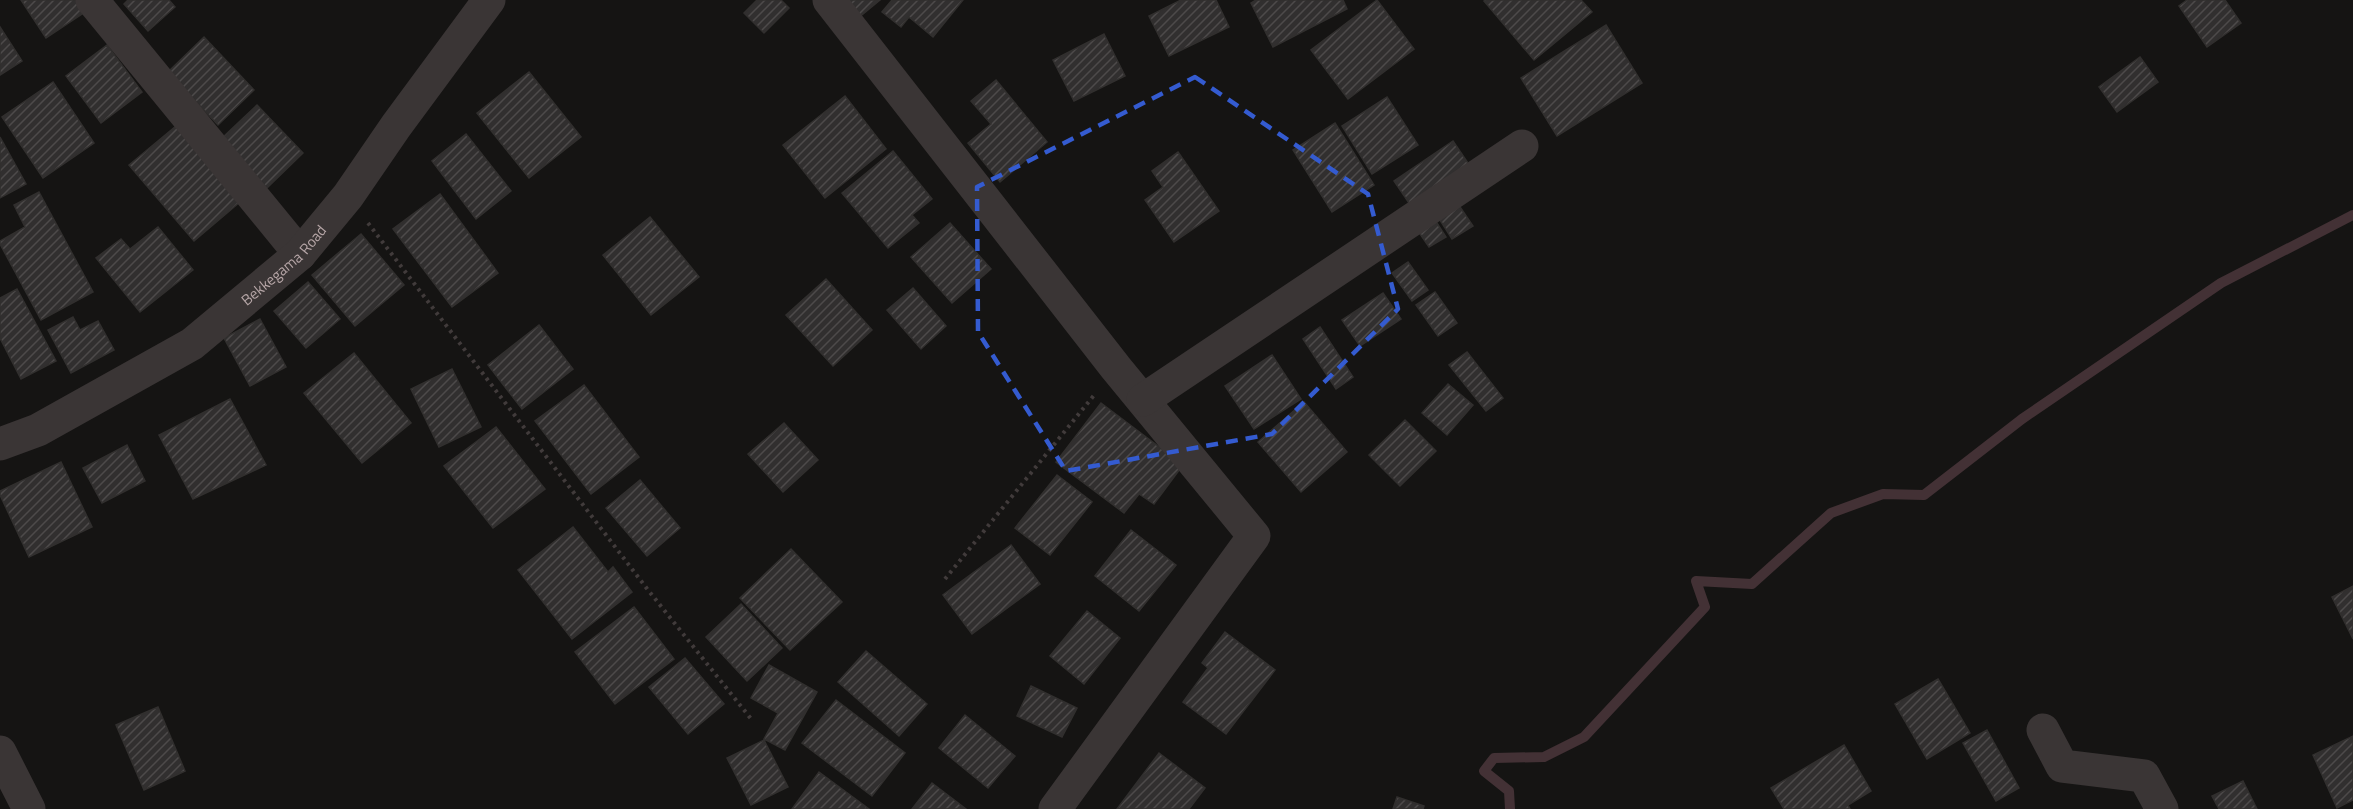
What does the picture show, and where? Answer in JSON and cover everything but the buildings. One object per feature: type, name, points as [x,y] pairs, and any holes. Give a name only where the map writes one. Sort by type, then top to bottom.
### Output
[{"type":"street","points":[[92,0],[300,254]]},
{"type":"street","name":"Bekkegama Road","points":[[0,444],[38,430],[192,344],[300,254],[348,196],[396,126],[489,0]]},
{"type":"street","points":[[829,0],[1116,368],[1254,536],[1055,809]]},
{"type":"street","points":[[1143,400],[1522,146]]},
{"type":"street","points":[[2043,730],[2062,766],[2144,776],[2162,809]]},
{"type":"street","points":[[0,752],[29,809]]},
{"type":"path","points":[[348,196],[648,590],[752,720]]},
{"type":"path","points":[[945,579],[1116,368]]},
{"type":"highlighted area","points":[[1195,77],[1368,194],[1398,309],[1272,434],[1066,471],[978,332],[977,187]]},
{"type":"waterway","points":[[1510,809],[1509,791],[1484,771],[1494,758],[1544,757],[1584,737],[1705,607],[1696,581],[1752,584],[1831,513],[1883,494],[1924,495],[2022,419],[2221,283],[2353,215]]}]
